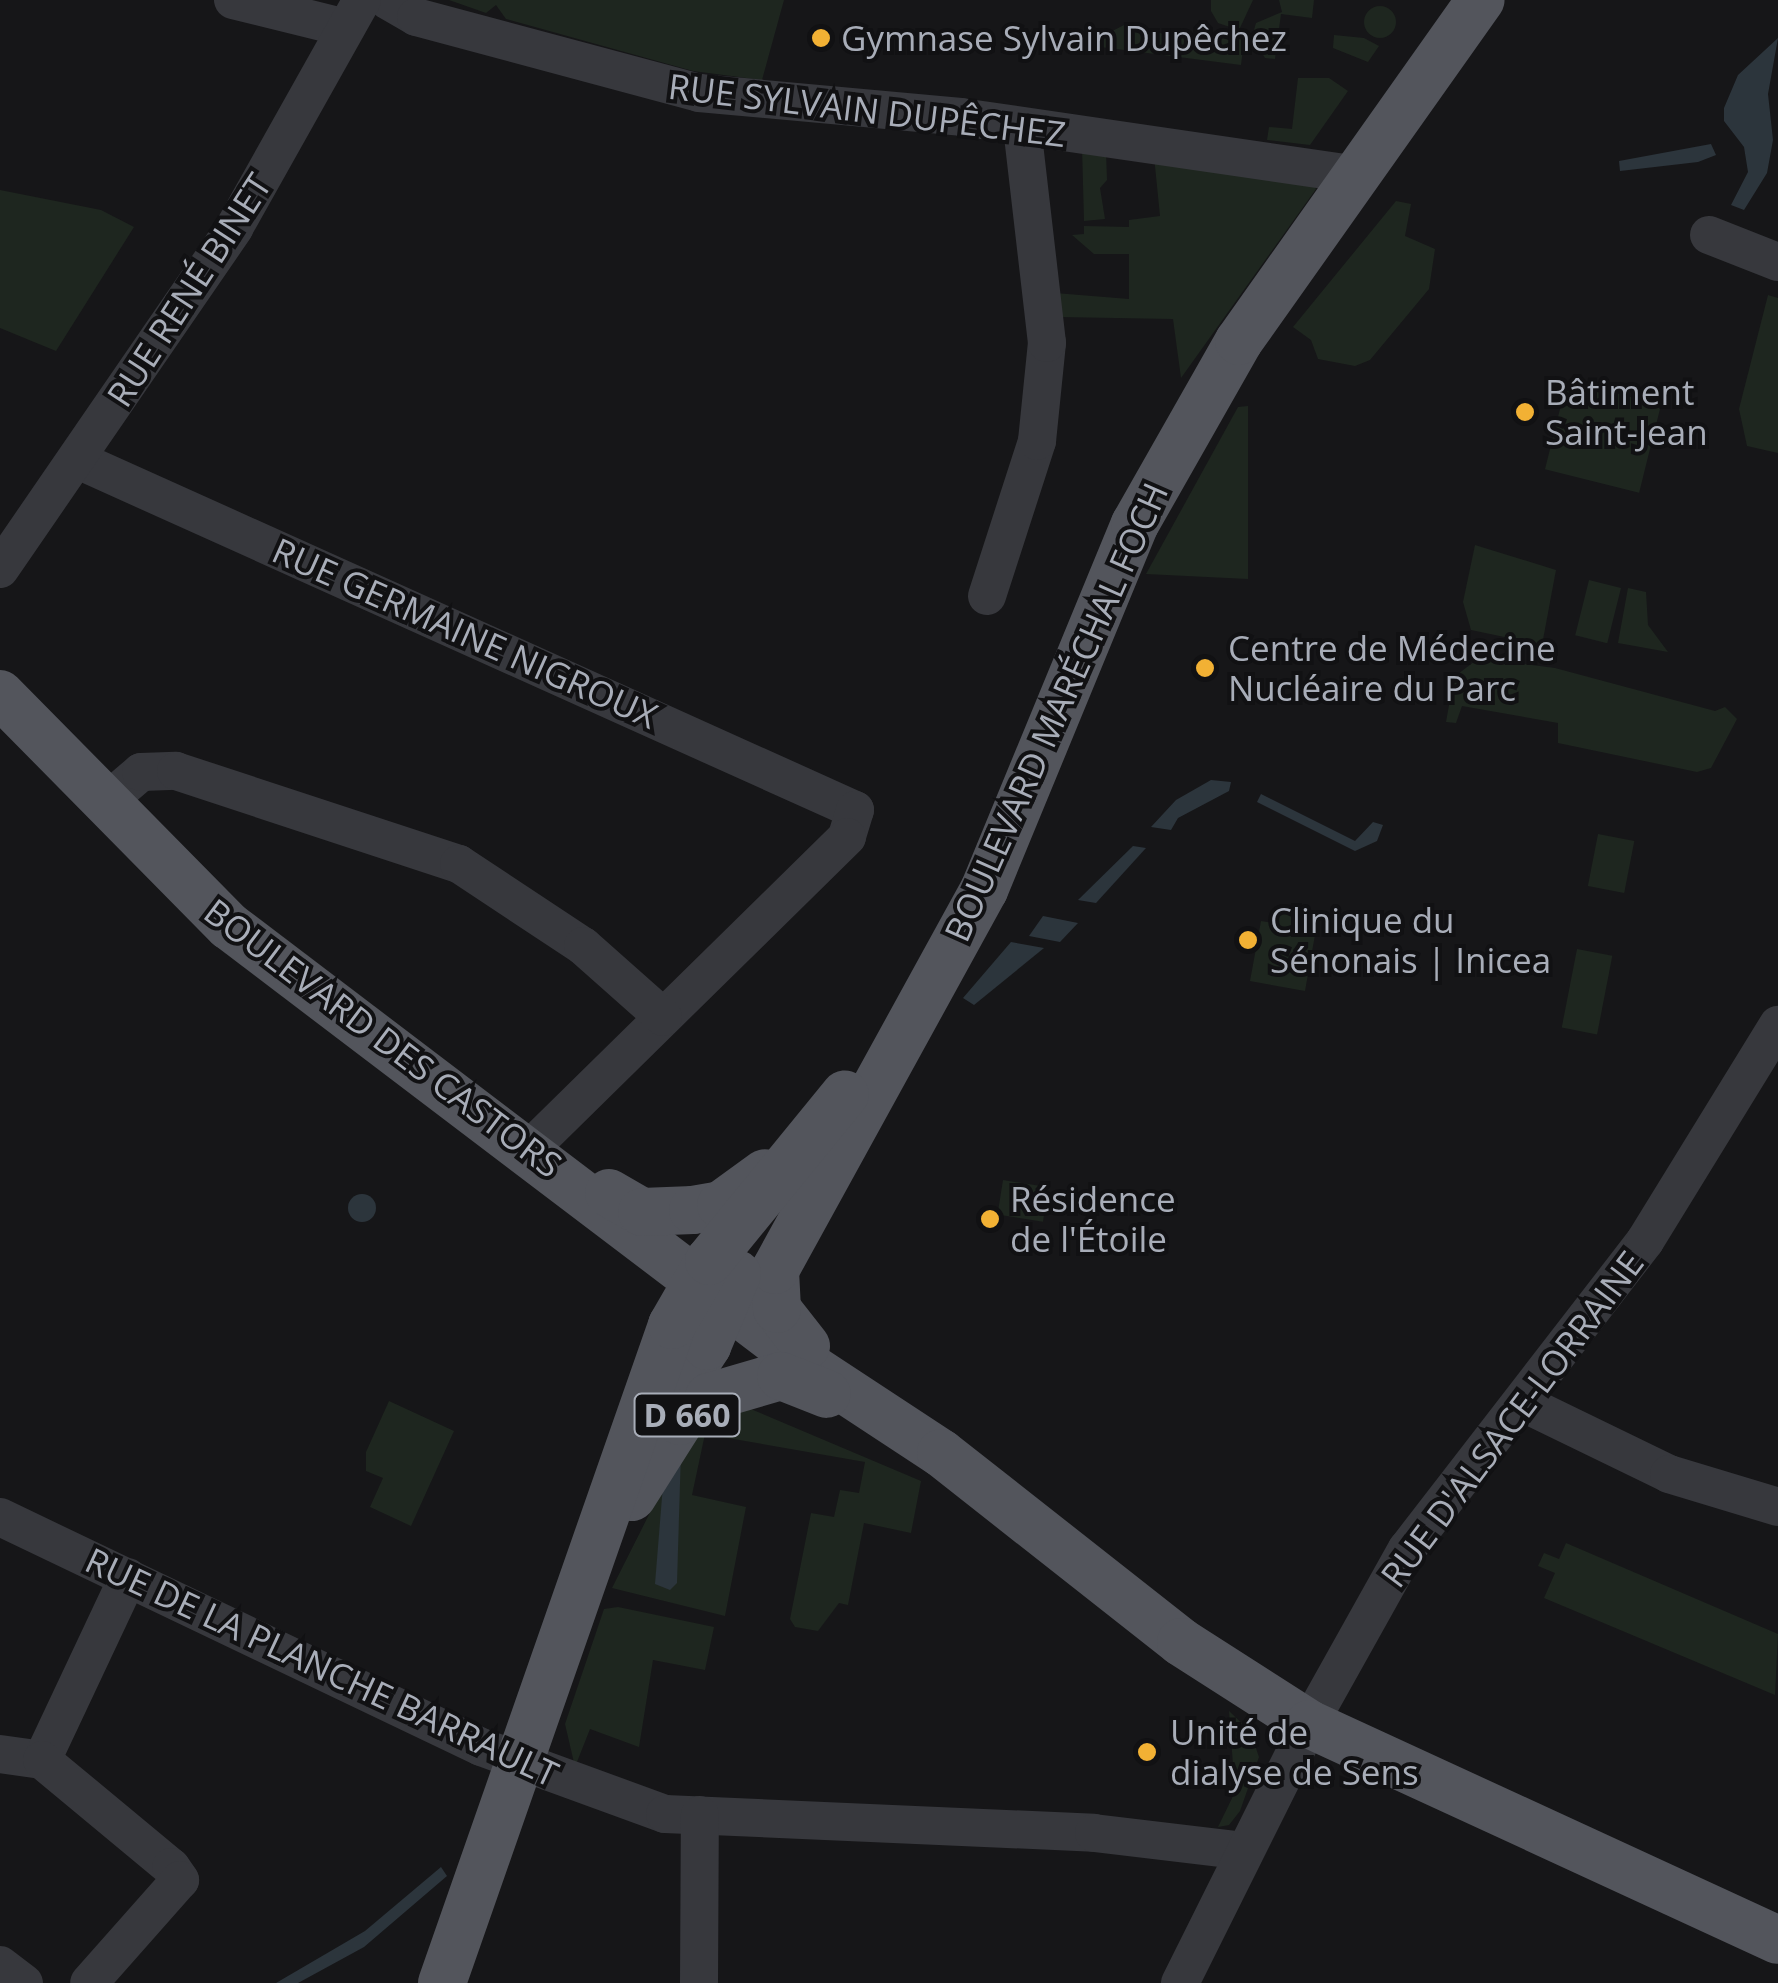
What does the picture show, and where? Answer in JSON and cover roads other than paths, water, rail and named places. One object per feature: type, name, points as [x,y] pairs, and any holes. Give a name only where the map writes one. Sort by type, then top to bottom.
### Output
[{"type":"main road","name":"BOULEVARD MARÉCHAL FOCH","points":[[442,1983],[523,1765],[590,1550],[672,1326],[775,1270],[1021,811],[1099,602],[1162,470],[1239,341],[1480,0]]},
{"type":"main road","name":"BOULEVARD DES CASTORS","points":[[0,694],[229,926],[415,1064],[534,1146],[801,1360],[941,1453]]},
{"type":"main road","name":"BOULEVARD MARÉCHAL FOCH","points":[[590,1550],[722,1296],[842,1097],[906,1029]]},
{"type":"main road","points":[[722,1296],[745,1249],[906,1029]]},
{"type":"main road","points":[[534,1146],[642,1212],[708,1208],[746,1192],[842,1097]]},
{"type":"main road","points":[[775,1270],[772,1294],[796,1336],[1181,1642],[1309,1724],[1778,1940]]},
{"type":"main road","name":"D 660","points":[[555,1663],[641,1478],[680,1421],[710,1397],[781,1376],[941,1453]]},
{"type":"street","points":[[233,0],[354,14]]},
{"type":"street","name":"RUE SYLVAIN DUPÊCHEZ","points":[[387,0],[416,18],[699,93],[795,98],[1357,175]]},
{"type":"street","name":"RUE RENÉ BINET","points":[[0,569],[80,461],[234,228],[354,14]]},
{"type":"street","points":[[986,596],[1036,440],[1048,343],[1022,128]]},
{"type":"street","points":[[1709,235],[1778,262]]},
{"type":"street","name":"RUE GERMAINE NIGROUX","points":[[80,461],[851,806],[856,822],[847,837],[662,1016]]},
{"type":"street","points":[[106,802],[141,772],[176,771],[459,864],[583,946],[662,1016],[534,1146]]},
{"type":"street","name":"RUE D'ALSACE-LORRAINE","points":[[1180,1983],[1309,1724],[1407,1548],[1645,1241],[1778,1025]]},
{"type":"street","points":[[1523,1403],[1669,1474],[1778,1508]]},
{"type":"street","name":"RUE DE LA PLANCHE BARRAULT","points":[[0,1517],[523,1765],[665,1814],[1094,1834],[1245,1851]]},
{"type":"street","points":[[42,1760],[128,1577]]},
{"type":"street","points":[[0,1754],[42,1760],[178,1874],[178,1886],[89,1983]]},
{"type":"street","points":[[698,1983],[700,1815]]},
{"type":"street","points":[[0,1965],[24,1983]]},
{"type":"place","name":"Gymnase Sylvain Dupêchez","points":[[821,38]]},
{"type":"place","name":"Bâtiment Saint-Jean","points":[[1525,412]]},
{"type":"place","name":"Centre de Médecine Nucléaire du Parc","points":[[1205,668]]},
{"type":"place","name":"Clinique du Sénonais | Inicea","points":[[1248,940]]},
{"type":"place","name":"Résidence de l'Étoile","points":[[990,1219]]},
{"type":"place","name":"Unité de dialyse de Sens","points":[[1147,1752]]}]
